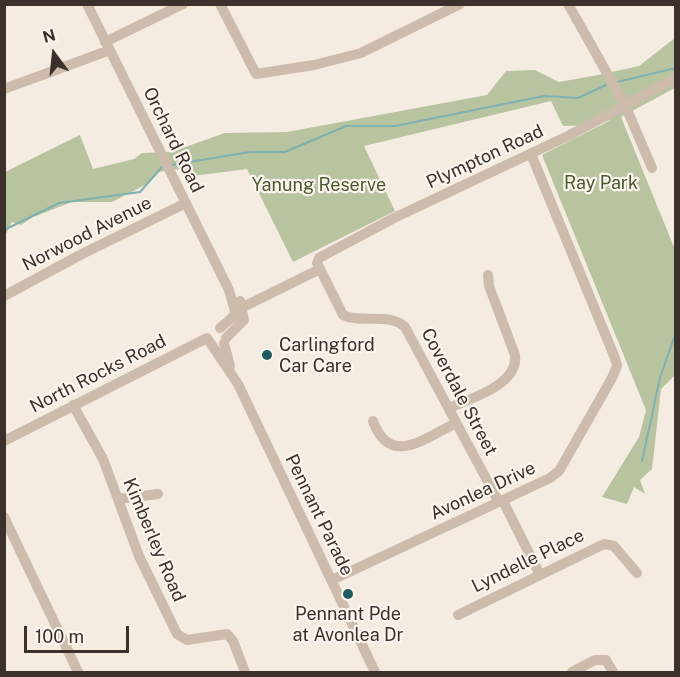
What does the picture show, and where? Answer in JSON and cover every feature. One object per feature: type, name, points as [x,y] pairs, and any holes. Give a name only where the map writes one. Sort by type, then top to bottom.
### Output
[{"type":"street","name":"Orchard Road","points":[[87,4],[238,309]]},
{"type":"street","points":[[4,89],[108,46],[183,4]]},
{"type":"street","points":[[220,4],[256,74],[347,58],[460,4]]},
{"type":"street","points":[[568,4],[625,105],[652,168]]},
{"type":"street","name":"Plympton Road","points":[[320,269],[317,263],[319,258],[394,218],[531,154],[675,78]]},
{"type":"street","name":"Avonlea Drive","points":[[332,580],[550,478],[559,471],[617,366],[531,154]]},
{"type":"street","name":"Norwood Avenue","points":[[4,296],[82,254],[186,203]]},
{"type":"street","points":[[218,341],[212,329],[220,328],[238,309],[320,269]]},
{"type":"street","name":"Coverdale Street","points":[[320,269],[343,315],[350,318],[394,321],[403,325],[496,497],[504,503],[539,573]]},
{"type":"street","points":[[449,408],[502,383],[515,364],[515,355],[489,286],[488,275]]},
{"type":"street","name":"North Rocks Road","points":[[4,441],[74,405],[218,341],[244,320],[238,309]]},
{"type":"street","name":"Pennant Parade","points":[[220,328],[218,341],[375,672]]},
{"type":"street","name":"Kimberley Road","points":[[74,405],[102,457],[139,556],[178,636],[187,640],[227,634],[233,641],[246,672]]},
{"type":"street","points":[[373,420],[382,440],[399,447],[408,446],[456,423]]},
{"type":"street","points":[[118,499],[158,494]]},
{"type":"street","points":[[4,517],[78,672]]},
{"type":"street","name":"Lyndelle Place","points":[[458,615],[539,573],[607,544],[616,549],[638,573]]},
{"type":"street","points":[[572,672],[592,661],[601,659],[608,662],[613,672]]},
{"type":"green space","points":[[675,38],[675,88],[621,117],[676,252],[675,375],[661,389],[652,469],[640,480],[645,494],[634,487],[627,504],[602,497],[639,437],[646,410],[542,155],[611,120],[589,125],[563,126],[551,101],[364,146],[395,211],[293,262],[247,169],[184,177],[180,169],[158,172],[145,185],[112,202],[72,202],[33,217],[21,225],[12,222],[5,236],[5,172],[80,135],[93,169],[134,159],[142,153],[171,152],[225,133],[287,132],[487,95],[506,71],[535,70],[559,82],[639,66]]},
{"type":"waterway","points":[[617,82],[676,68]]},
{"type":"waterway","points":[[171,165],[250,152],[285,152],[346,126],[395,126],[544,96],[578,98],[606,85]]},
{"type":"waterway","points":[[4,230],[59,203],[140,192],[162,167]]},
{"type":"waterway","points":[[642,461],[660,378],[676,332]]},
{"type":"place","name":"Carlingford Car Care","points":[[267,355]]},
{"type":"place","name":"Pennant Pde at Avonlea Dr","points":[[348,594]]},
{"type":"park label","name":"Ray Park","points":[[601,183]]},
{"type":"park label","name":"Yanung Reserve","points":[[319,185]]}]
